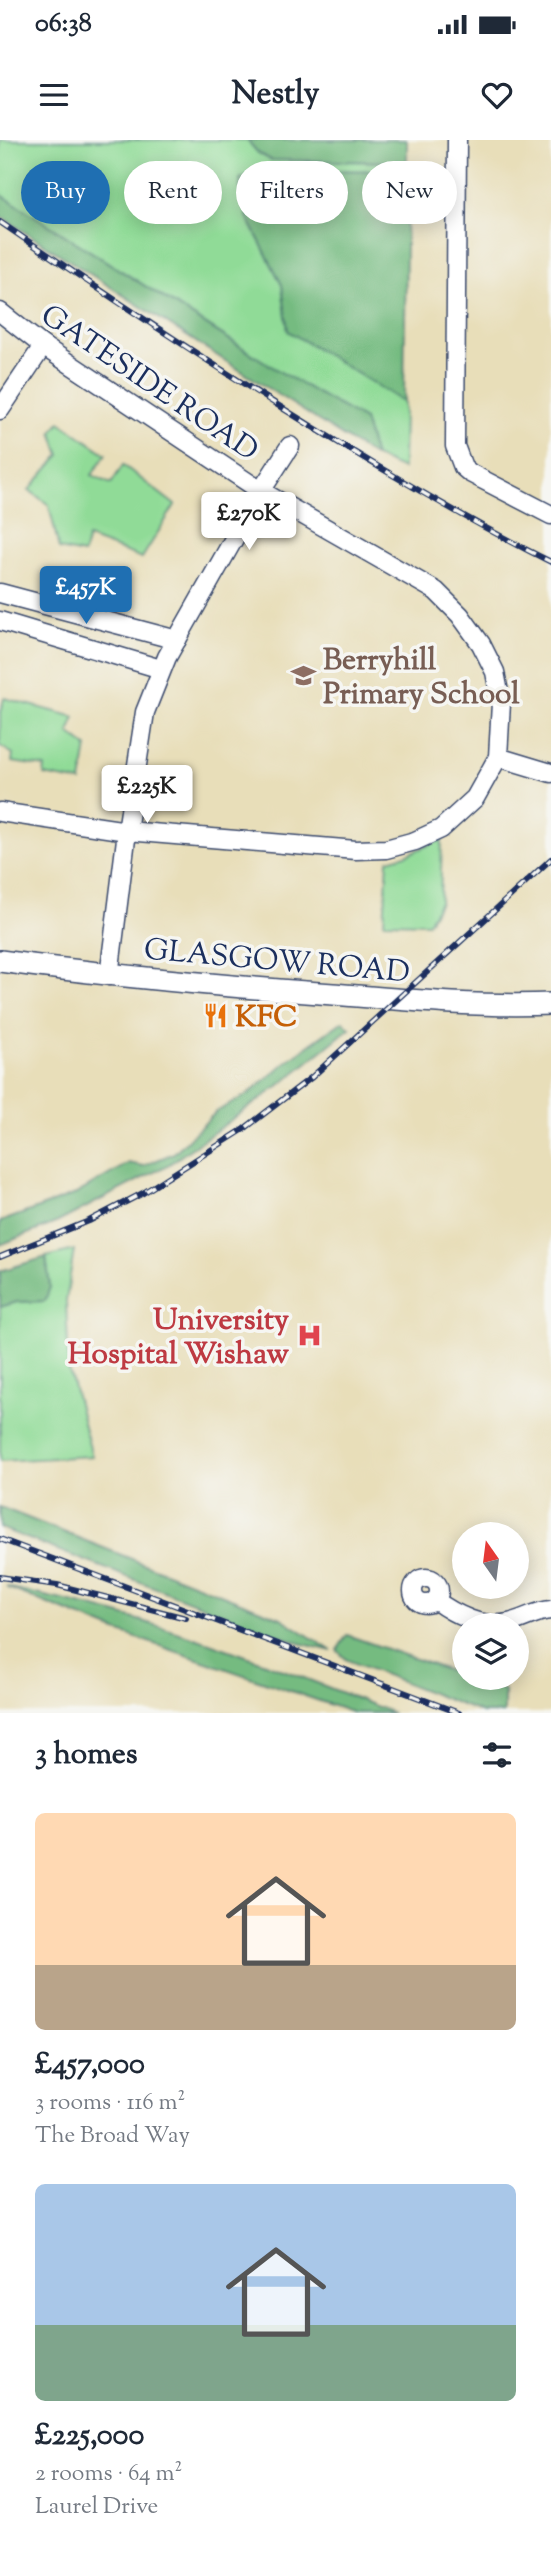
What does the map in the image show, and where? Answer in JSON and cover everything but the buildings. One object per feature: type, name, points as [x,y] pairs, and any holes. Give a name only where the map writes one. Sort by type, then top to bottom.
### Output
[{"type":"main road","name":"GLASGOW ROAD","points":[[0,961],[109,976],[430,1003],[504,1006],[551,1004]]},
{"type":"street","points":[[457,140],[455,446],[463,467],[551,515]]},
{"type":"street","name":"GATESIDE ROAD","points":[[0,312],[43,346],[261,491],[436,591],[460,615],[481,644],[495,672],[502,703],[498,757]]},
{"type":"street","points":[[0,410],[43,346]]},
{"type":"street","points":[[109,976],[145,712],[161,668],[261,491],[290,446]]},
{"type":"street","points":[[0,593],[177,640]]},
{"type":"street","points":[[0,621],[161,668]]},
{"type":"street","points":[[0,812],[127,831],[386,849],[441,830],[475,798],[498,757],[551,773]]},
{"type":"street","points":[[435,1601],[477,1622],[496,1625],[510,1623],[540,1610],[551,1610]]},
{"type":"green space","points":[[0,140],[247,140],[258,153],[271,160],[339,161],[236,161],[236,224],[251,224],[282,285],[288,331],[404,402],[403,469],[375,457],[364,420],[282,373],[47,224],[110,224],[110,161],[21,161],[21,207],[0,194]]},
{"type":"green space","points":[[247,140],[407,140],[407,161],[271,160],[258,153]]},
{"type":"green space","points":[[348,161],[362,161],[362,171],[348,171]]},
{"type":"green space","points":[[348,171],[362,171],[362,224],[406,224],[404,402],[288,331],[282,285],[251,224],[348,224]]},
{"type":"green space","points":[[0,194],[21,207],[21,224],[47,224],[282,373],[364,420],[375,457],[0,216]]},
{"type":"green space","points":[[60,422],[106,454],[92,475],[111,484],[123,465],[175,505],[142,558],[88,538],[83,554],[59,549],[49,505],[29,490],[60,455],[52,432]]},
{"type":"green space","points":[[4,698],[75,717],[69,733],[87,747],[81,782],[44,775],[45,767],[12,762],[13,754],[0,746],[0,715]]},
{"type":"green space","points":[[442,839],[440,902],[428,923],[384,922],[388,860]]},
{"type":"green space","points":[[343,1021],[350,1028],[276,1088],[168,1165],[58,1222],[0,1245],[0,1222],[76,1194],[129,1163],[143,1166],[174,1153],[216,1112],[250,1093],[291,1058]]},
{"type":"green space","points":[[74,1250],[66,1301],[69,1370],[92,1456],[0,1461],[0,1307],[17,1302],[44,1301],[50,1287],[46,1257]]},
{"type":"green space","points":[[46,1257],[50,1287],[45,1301],[17,1302],[0,1307],[0,1271]]},
{"type":"green space","points":[[0,1507],[281,1618],[332,1651],[299,1643],[0,1528]]},
{"type":"green space","points":[[6,1587],[133,1618],[208,1642],[393,1713],[354,1713],[108,1628]]},
{"type":"green space","points":[[347,1635],[452,1672],[452,1690],[504,1690],[504,1713],[482,1713],[347,1660],[337,1650]]},
{"type":"railway","points":[[0,222],[140,317],[282,408],[442,504],[551,562]]},
{"type":"railway","points":[[0,1257],[89,1221],[143,1193],[244,1129],[312,1077],[551,859]]},
{"type":"railway","points":[[0,1539],[459,1713]]},
{"type":"railway","points":[[0,1577],[57,1585],[186,1618]]},
{"type":"place","name":"Berryhill Primary School","points":[[303,676]]},
{"type":"place","name":"KFC","points":[[215,1016]]},
{"type":"place","name":"University Hospital Wishaw","points":[[309,1336]]}]
